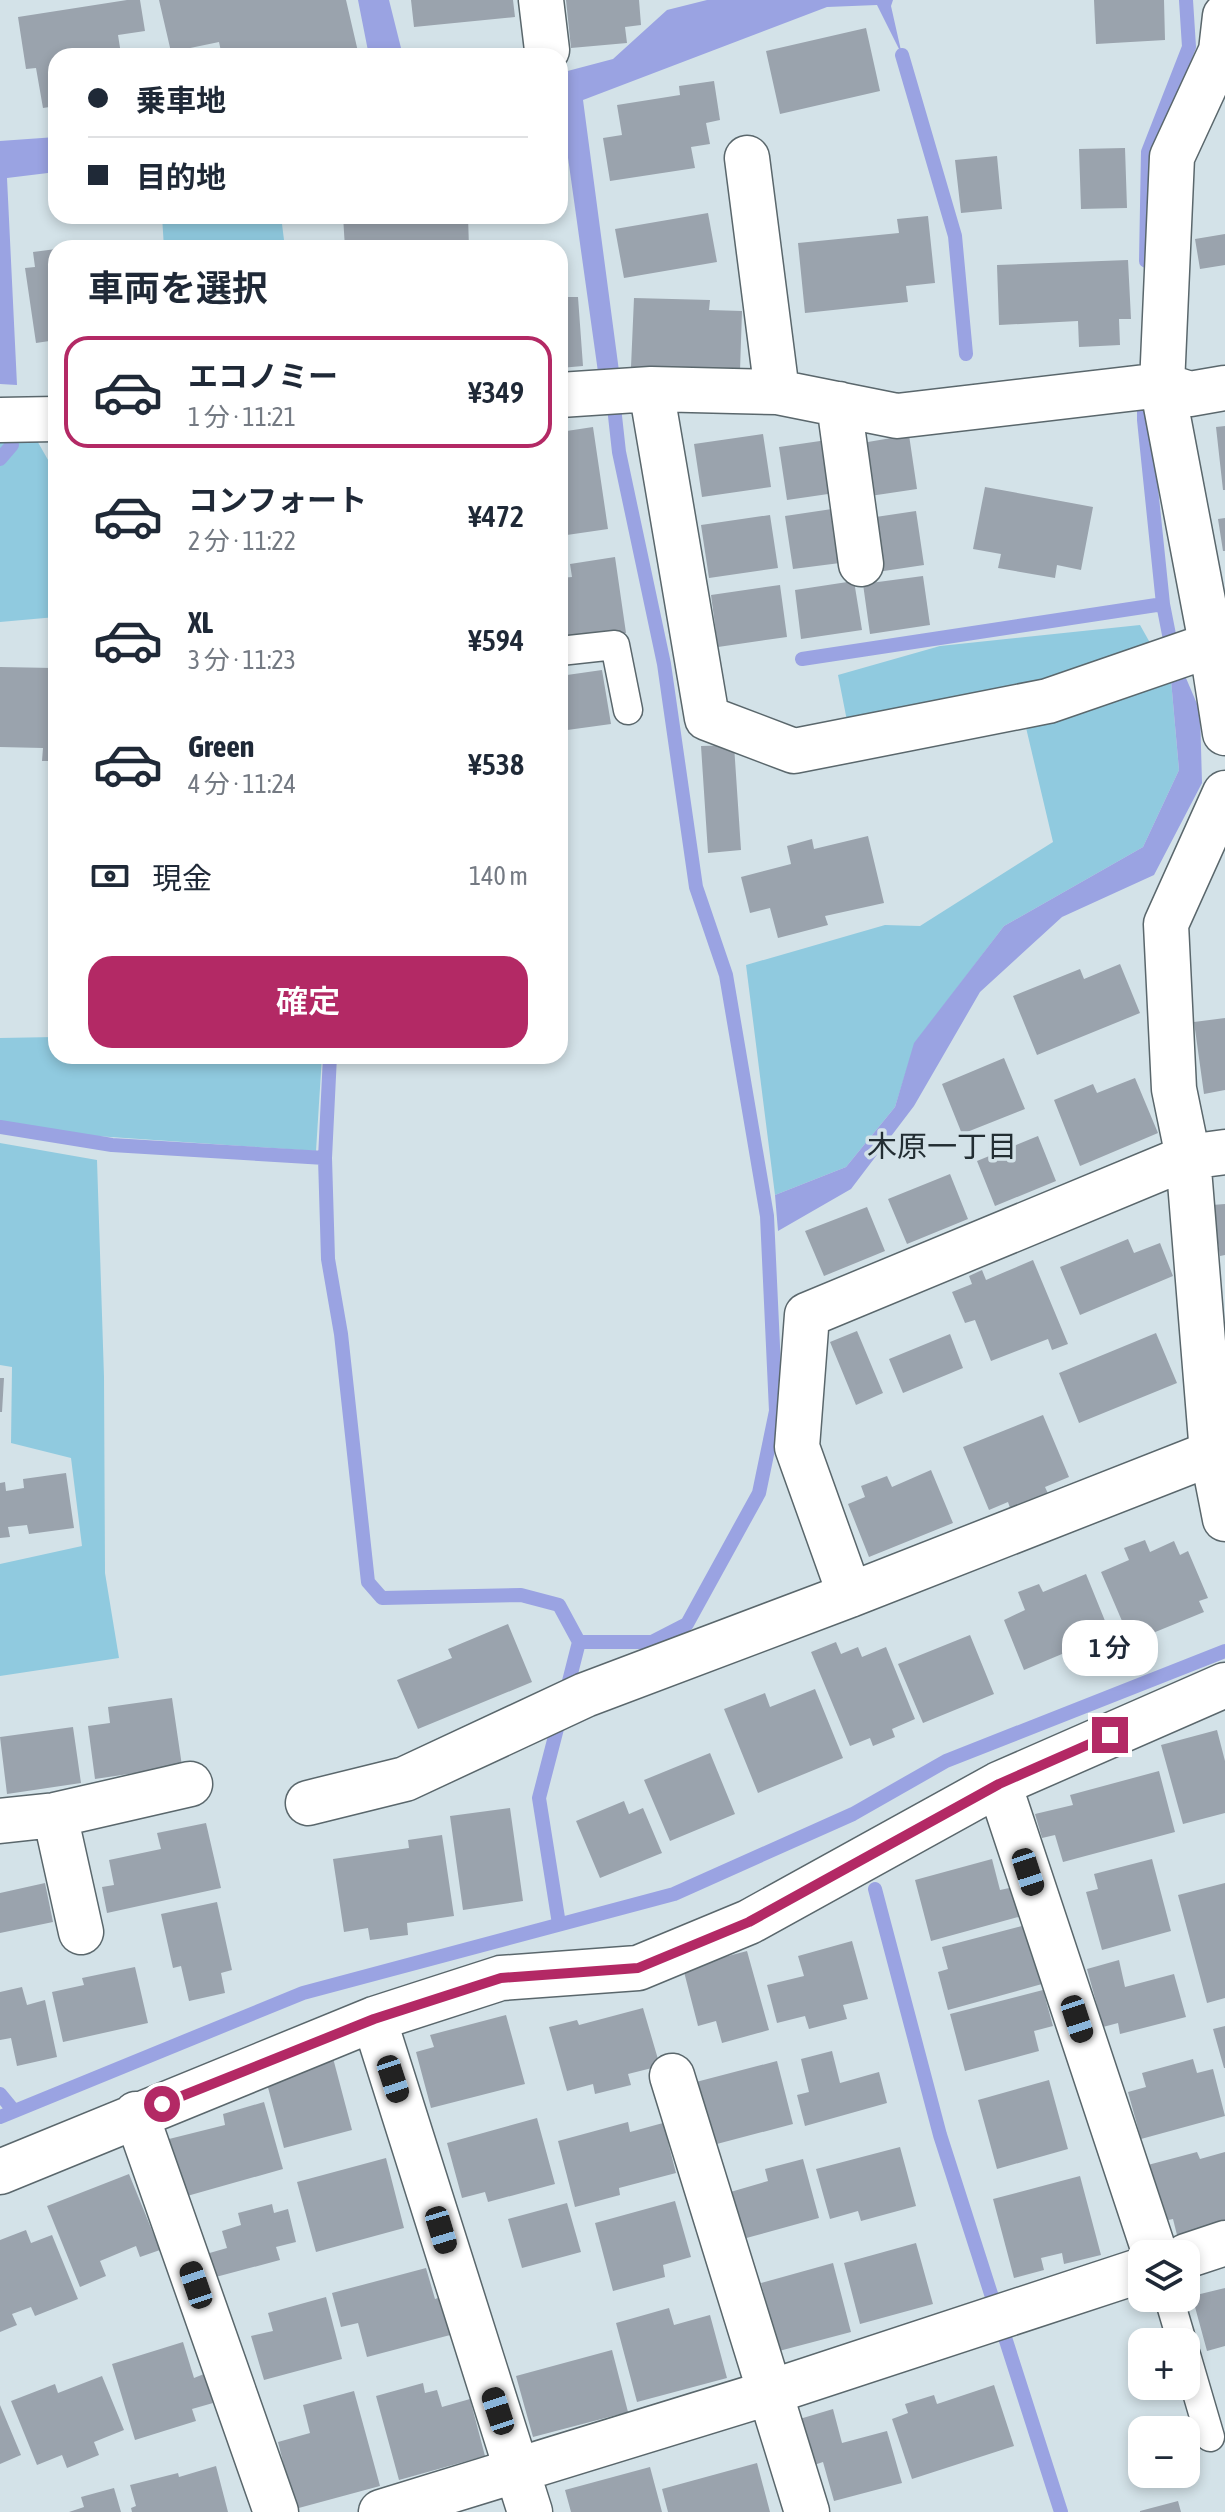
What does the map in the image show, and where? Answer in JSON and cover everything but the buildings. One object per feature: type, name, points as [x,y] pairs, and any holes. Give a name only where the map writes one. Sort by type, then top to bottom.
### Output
[{"type":"street","points":[[541,0],[547,48]]},
{"type":"street","points":[[1225,16],[1221,51],[1172,157],[1142,387],[1218,641],[1225,733]]},
{"type":"street","points":[[747,158],[777,392]]},
{"type":"street","points":[[571,394],[640,389],[777,392],[897,416],[1142,387],[1190,394],[1225,388]]},
{"type":"street","points":[[640,389],[707,718],[794,751],[1048,701],[1218,641]]},
{"type":"street","points":[[839,404],[861,564]]},
{"type":"street","points":[[0,420],[48,419]]},
{"type":"street","points":[[1225,793],[1166,924],[1174,1089],[1206,1154],[1219,1452],[1225,1519]]},
{"type":"street","points":[[850,1595],[797,1447],[807,1315],[1206,1154]]},
{"type":"street","points":[[308,1803],[405,1779],[585,1695],[1219,1452]]},
{"type":"street","points":[[0,2172],[374,2019],[501,1978],[638,1968],[749,1922],[999,1784],[1225,1685]]},
{"type":"street","points":[[0,1821],[55,1815],[190,1784]]},
{"type":"street","points":[[999,1784],[1150,2240]]},
{"type":"street","points":[[55,1815],[81,1932]]},
{"type":"street","points":[[374,2019],[530,2512]]},
{"type":"street","points":[[672,2076],[807,2512]]},
{"type":"street","points":[[136,2114],[276,2512]]},
{"type":"street","points":[[1200,2251],[1225,2243]]},
{"type":"street","points":[[381,2512],[771,2392],[1128,2275]]},
{"type":"lane","points":[[568,650],[615,645],[628,710]]},
{"type":"lane","points":[[1199,2400],[1210,2437]]},
{"type":"shaded area","points":[[358,0],[389,0],[401,48],[367,48]]},
{"type":"shaded area","points":[[707,0],[893,0],[891,6],[902,55],[877,5],[827,7],[583,100],[619,371],[598,372],[568,158],[568,71],[613,59],[667,10]]},
{"type":"shaded area","points":[[48,138],[48,173],[7,178],[17,385],[0,384],[0,141]]},
{"type":"shaded area","points":[[162,224],[282,224],[284,240],[164,240]]},
{"type":"shaded area","points":[[0,430],[31,430],[48,460],[48,618],[0,622]]},
{"type":"shaded area","points":[[1140,625],[1171,680],[1179,770],[1143,847],[1004,926],[915,1043],[895,1107],[846,1167],[775,1195],[746,965],[885,925],[920,926],[1053,842],[1019,698],[849,731],[838,675],[940,646]]},
{"type":"shaded area","points":[[1183,671],[1200,711],[1202,783],[1154,875],[1062,917],[980,992],[914,1106],[851,1189],[778,1231],[775,1195],[846,1167],[895,1107],[914,1043],[1004,926],[1143,847],[1179,770],[1171,680]]},
{"type":"shaded area","points":[[48,1037],[48,1064],[321,1064],[316,1151],[96,1136],[0,1123],[0,1038]]},
{"type":"shaded area","points":[[0,1143],[97,1160],[104,1377],[105,1573],[119,1658],[0,1676],[0,1564],[82,1546],[71,1458],[11,1443],[12,1367],[0,1365]]},
{"type":"waterway","points":[[1146,261],[1148,152],[1189,47],[1186,0]]},
{"type":"waterway","points":[[902,55],[955,236],[966,354]]},
{"type":"waterway","points":[[1144,394],[1163,604],[1173,655]]},
{"type":"waterway","points":[[565,1697],[579,1642],[652,1642],[687,1624],[759,1493],[776,1411],[767,1216],[726,975],[696,887],[664,664],[619,452],[613,398]]},
{"type":"waterway","points":[[0,459],[12,445]]},
{"type":"waterway","points":[[802,659],[1163,604]]},
{"type":"waterway","points":[[325,1158],[330,1064]]},
{"type":"waterway","points":[[0,1127],[112,1145],[325,1158],[328,1259],[341,1334],[368,1582],[382,1598],[521,1595],[559,1605],[579,1642]]},
{"type":"waterway","points":[[0,2117],[303,1993],[674,1894],[853,1814],[946,1761],[1225,1651]]},
{"type":"waterway","points":[[559,1924],[539,1798],[560,1717]]},
{"type":"waterway","points":[[875,1889],[940,2135],[1061,2512]]},
{"type":"waterway","points":[[0,2094],[14,2111]]},
{"type":"district","name":"木原一丁目","points":[[942,1147]]},
{"type":"route","points":[[162,2104],[374,2019],[501,1978],[638,1968],[749,1922],[999,1784],[1110,1735]]}]
